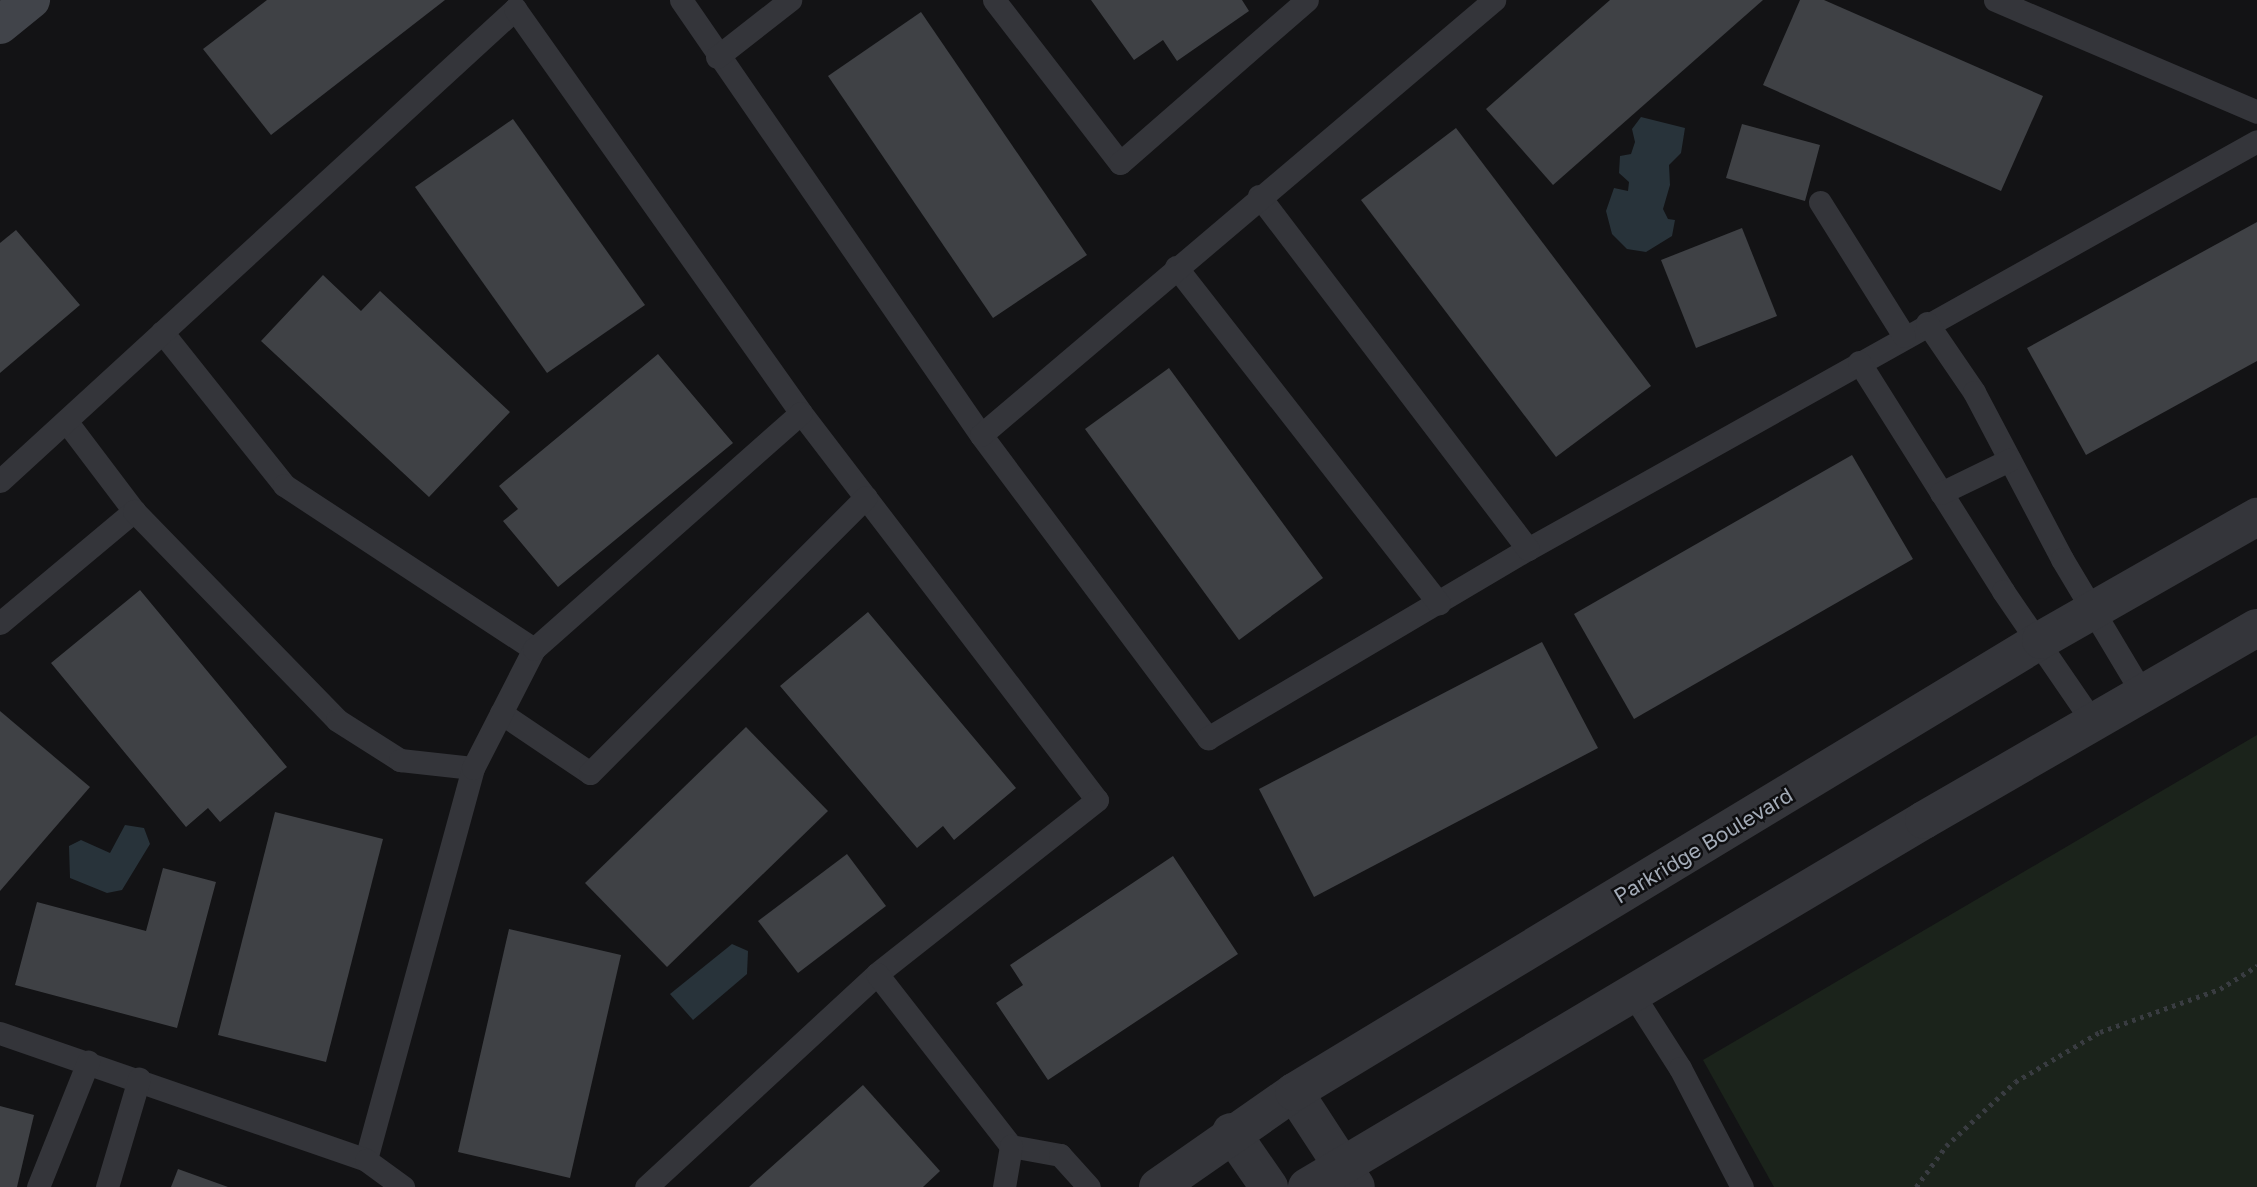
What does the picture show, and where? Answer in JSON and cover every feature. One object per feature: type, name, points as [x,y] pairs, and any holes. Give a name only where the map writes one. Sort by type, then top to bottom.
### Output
[{"type":"main road","points":[[0,25],[31,0]]},
{"type":"street","name":"Parkridge Boulevard","points":[[1158,1187],[1231,1132],[1294,1092],[2040,640],[2257,517]]},
{"type":"street","points":[[1307,1187],[1349,1175],[1632,993],[2257,628]]},
{"type":"street","points":[[1294,1092],[1349,1175]]},
{"type":"street","points":[[1231,1132],[1269,1187]]},
{"type":"lane","points":[[681,0],[717,57],[981,435],[1208,738],[1528,549],[1927,323],[2257,141]]},
{"type":"lane","points":[[717,57],[790,0]]},
{"type":"lane","points":[[994,0],[1120,163],[1307,0]]},
{"type":"lane","points":[[981,435],[1259,196],[1494,0]]},
{"type":"lane","points":[[1995,0],[2257,112]]},
{"type":"lane","points":[[0,481],[515,9],[801,413],[1097,800],[877,974],[646,1187]]},
{"type":"lane","points":[[1259,196],[1528,549]]},
{"type":"lane","points":[[1820,202],[1904,336]]},
{"type":"lane","points":[[1176,267],[1439,604]]},
{"type":"lane","points":[[1927,323],[1974,392],[2093,611],[2144,696]]},
{"type":"lane","points":[[162,332],[284,485],[534,649]]},
{"type":"lane","points":[[1859,362],[1941,493],[2094,724]]},
{"type":"lane","points":[[366,1160],[473,768],[534,649],[801,413]]},
{"type":"lane","points":[[66,421],[134,511],[337,720],[400,760],[473,768]]},
{"type":"lane","points":[[1941,493],[2009,460]]},
{"type":"lane","points":[[501,713],[590,773],[866,497]]},
{"type":"lane","points":[[0,623],[134,511]]},
{"type":"lane","points":[[877,974],[1011,1146],[1060,1155],[1089,1187]]},
{"type":"lane","points":[[1632,993],[1680,1068],[1742,1187]]},
{"type":"lane","points":[[0,1033],[139,1079],[366,1160],[403,1187]]},
{"type":"lane","points":[[38,1187],[88,1062]]},
{"type":"lane","points":[[107,1187],[139,1079]]},
{"type":"lane","points":[[1004,1187],[1011,1146]]},
{"type":"path","points":[[1916,1187],[1946,1146],[2015,1082],[2099,1032],[2220,989],[2257,966]]},
{"type":"shaded area","points":[[1641,117],[1685,128],[1681,153],[1669,165],[1670,185],[1663,209],[1668,219],[1675,220],[1672,236],[1646,252],[1627,249],[1612,234],[1606,211],[1614,188],[1628,191],[1629,182],[1619,173],[1620,156],[1631,154],[1635,142],[1632,129]]},
{"type":"shaded area","points":[[2257,735],[2257,1187],[1774,1187],[1703,1060]]},
{"type":"shaded area","points":[[125,825],[144,828],[150,844],[122,890],[107,893],[70,878],[69,846],[81,840],[110,853]]},
{"type":"shaded area","points":[[732,944],[748,951],[747,974],[693,1020],[670,994]]},
{"type":"building","points":[[267,0],[445,0],[271,135],[203,49]]},
{"type":"building","points":[[1091,0],[1242,0],[1249,11],[1177,61],[1163,40],[1134,60]]},
{"type":"building","points":[[1610,0],[1763,0],[1553,185],[1486,109]]},
{"type":"building","points":[[1800,0],[1824,0],[2043,96],[2001,191],[1763,85]]},
{"type":"building","points":[[921,12],[1087,255],[993,318],[828,76]]},
{"type":"building","points":[[513,119],[645,305],[547,373],[415,187]]},
{"type":"building","points":[[1742,124],[1820,145],[1805,201],[1726,178]]},
{"type":"building","points":[[1456,128],[1651,386],[1556,457],[1361,200]]},
{"type":"building","points":[[2257,222],[2257,361],[2086,455],[2027,348]]},
{"type":"building","points":[[1742,228],[1777,316],[1696,348],[1661,260]]},
{"type":"building","points":[[16,230],[80,305],[0,373],[0,243]]},
{"type":"building","points":[[323,275],[361,311],[380,291],[510,412],[429,497],[261,341]]},
{"type":"building","points":[[658,354],[733,443],[558,587],[503,521],[518,509],[499,486]]},
{"type":"building","points":[[1169,368],[1323,578],[1239,640],[1085,429]]},
{"type":"building","points":[[1852,455],[1913,559],[1634,719],[1574,614]]},
{"type":"building","points":[[140,590],[287,767],[220,822],[208,808],[186,827],[51,663]]},
{"type":"building","points":[[868,612],[1016,788],[954,840],[943,826],[917,848],[780,686]]},
{"type":"building","points":[[1542,642],[1598,748],[1314,897],[1259,789]]},
{"type":"building","points":[[0,711],[90,787],[0,891]]},
{"type":"building","points":[[746,727],[828,811],[667,967],[585,883]]},
{"type":"building","points":[[275,812],[383,839],[326,1062],[218,1035]]},
{"type":"building","points":[[847,854],[886,906],[798,973],[758,921]]},
{"type":"building","points":[[1173,856],[1238,954],[1048,1080],[996,1003],[1023,985],[1010,965]]},
{"type":"building","points":[[163,868],[216,882],[177,1028],[15,985],[37,902],[146,931]]},
{"type":"building","points":[[509,929],[621,955],[570,1178],[458,1152]]},
{"type":"building","points":[[863,1085],[940,1171],[923,1187],[749,1187]]},
{"type":"building","points":[[0,1106],[34,1115],[17,1187],[0,1187]]},
{"type":"building","points":[[178,1169],[228,1187],[171,1187]]}]
